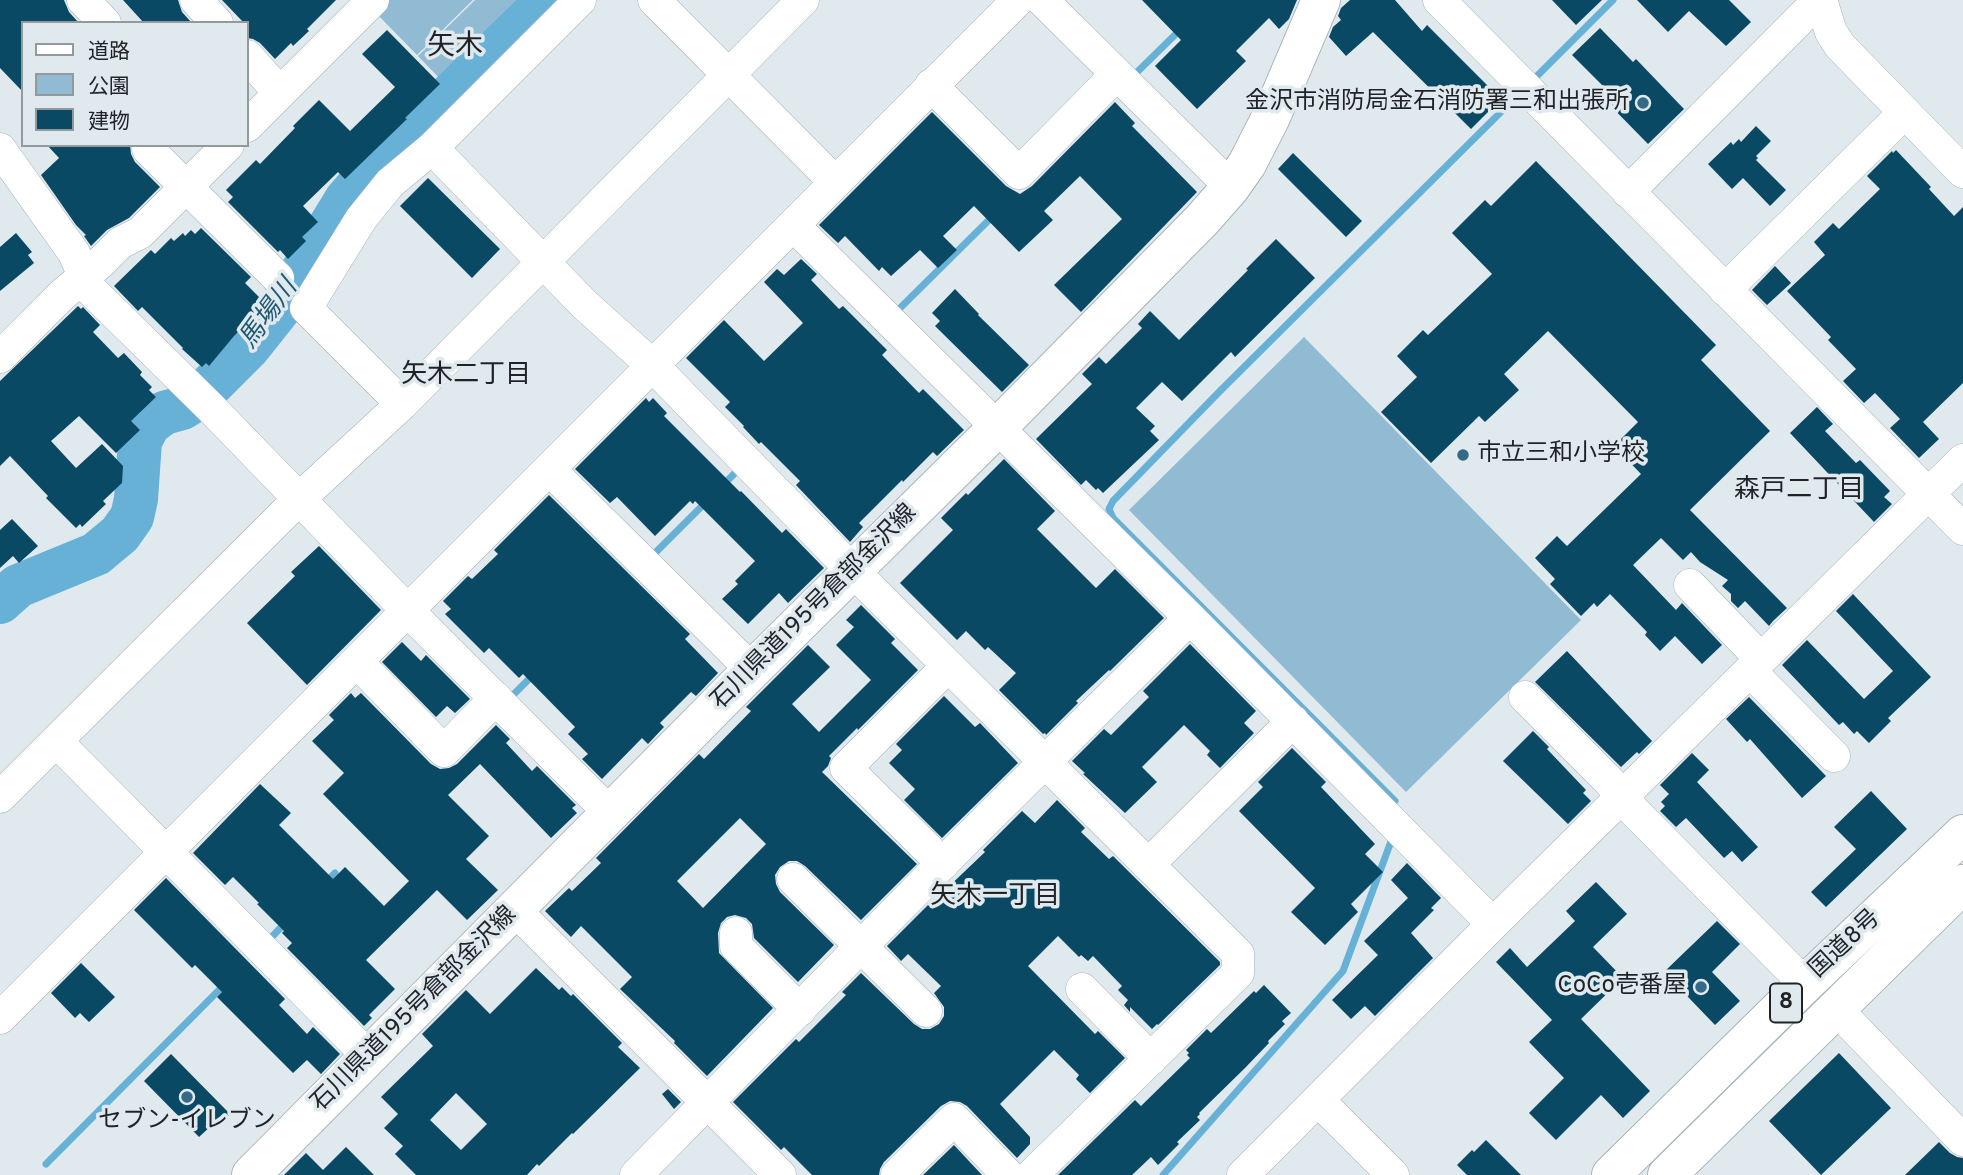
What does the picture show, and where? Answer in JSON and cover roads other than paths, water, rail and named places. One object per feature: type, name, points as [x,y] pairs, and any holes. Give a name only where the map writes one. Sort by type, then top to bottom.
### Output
[{"type":"main road","name":"石川県道195号倉部金沢線","points":[[251,1175],[1171,253],[1231,187],[1247,164],[1271,117],[1321,0]]},
{"type":"main road","name":"国道8号","points":[[1611,1175],[1805,984],[1963,834]]},
{"type":"main road","name":"国道8号","points":[[1667,1175],[1963,884]]},
{"type":"street","points":[[83,0],[103,21]]},
{"type":"street","points":[[196,0],[215,21]]},
{"type":"street","points":[[248,125],[373,0]]},
{"type":"street","points":[[402,404],[306,308],[361,219],[390,183],[432,148],[580,0]]},
{"type":"street","points":[[654,0],[835,182]]},
{"type":"street","points":[[0,797],[299,499],[402,404],[803,0]]},
{"type":"street","points":[[0,1018],[1018,0]]},
{"type":"street","points":[[1042,0],[1231,187]]},
{"type":"street","points":[[1439,0],[1963,529]]},
{"type":"street","points":[[1629,192],[1820,0],[1831,32],[1840,46],[1963,172]]},
{"type":"street","points":[[248,57],[280,93]]},
{"type":"street","points":[[932,85],[1019,173],[1123,80]]},
{"type":"street","points":[[1725,290],[1904,113]]},
{"type":"street","points":[[0,357],[63,294],[120,243],[140,233],[226,147]]},
{"type":"street","points":[[432,148],[585,305],[653,366],[853,571],[1238,954],[1238,973],[1032,1175]]},
{"type":"street","points":[[0,149],[74,253],[89,288],[610,813]]},
{"type":"street","points":[[148,149],[278,278]]},
{"type":"street","points":[[793,225],[1190,618],[1493,924]]},
{"type":"street","points":[[1243,1175],[1963,460]]},
{"type":"street","points":[[550,470],[752,670]]},
{"type":"street","points":[[1690,585],[1834,757]]},
{"type":"street","points":[[636,1175],[1190,618]]},
{"type":"street","points":[[356,662],[444,751],[501,703]]},
{"type":"street","points":[[943,864],[846,768],[948,666]]},
{"type":"street","points":[[1525,696],[1609,781],[1643,821],[1805,984]]},
{"type":"street","points":[[1148,865],[1293,721]]},
{"type":"street","points":[[56,741],[368,1056]]},
{"type":"street","points":[[793,879],[926,1011]]},
{"type":"street","points":[[515,910],[780,1175]]},
{"type":"street","points":[[736,933],[736,946],[800,1010]]},
{"type":"street","points":[[1082,989],[1151,1059]]},
{"type":"street","points":[[1835,1008],[1963,1140]]},
{"type":"street","points":[[1318,1100],[1393,1175]]},
{"type":"street","points":[[897,1175],[954,1119],[1007,1175]]},
{"type":"waterway","name":"馬場川","points":[[0,602],[18,586],[96,554],[120,534],[132,517],[140,441],[149,424],[164,413],[182,408],[198,398],[248,348],[279,309],[346,200],[365,178],[548,0]]},
{"type":"waterway","points":[[1530,83],[1613,0]]},
{"type":"waterway","points":[[1132,77],[1181,29]]},
{"type":"waterway","points":[[1395,801],[1113,518],[1109,509],[1113,501],[1220,391],[1519,94]]},
{"type":"waterway","points":[[894,314],[995,214]]},
{"type":"waterway","points":[[723,485],[742,466]]},
{"type":"waterway","points":[[649,559],[707,501]]},
{"type":"waterway","points":[[508,700],[534,674]]},
{"type":"waterway","points":[[1163,1175],[1343,971],[1393,836]]},
{"type":"waterway","points":[[325,883],[335,873]]},
{"type":"waterway","points":[[266,943],[287,921]]},
{"type":"waterway","points":[[46,1164],[226,983]]},
{"type":"place","name":"金沢市消防局金石消防署三和出張所","points":[[1643,103]]},
{"type":"place","name":"市立三和小学校","points":[[1463,455]]},
{"type":"place","name":"CoCo壱番屋","points":[[1701,987]]},
{"type":"place","name":"セブン-イレブン","points":[[187,1097]]},
{"type":"district","name":"矢木","points":[[455,48]]},
{"type":"district","name":"矢木二丁目","points":[[466,377]]},
{"type":"district","name":"森戸二丁目","points":[[1799,492]]},
{"type":"district","name":"矢木一丁目","points":[[995,898]]}]
